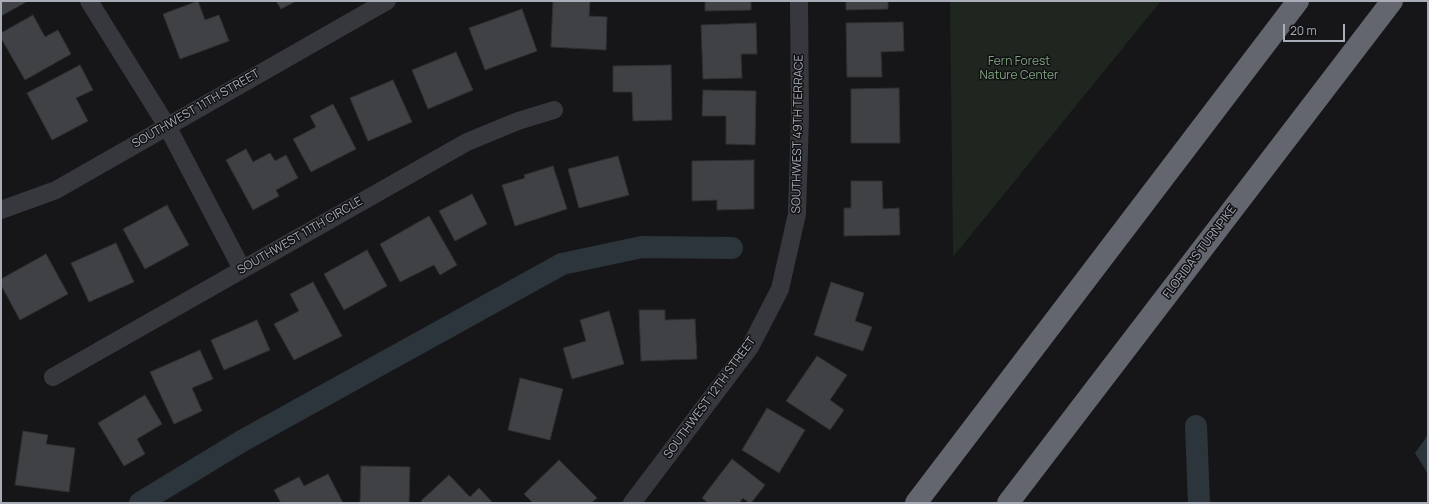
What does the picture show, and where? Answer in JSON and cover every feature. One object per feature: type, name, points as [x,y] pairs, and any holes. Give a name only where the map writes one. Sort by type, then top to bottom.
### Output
[{"type":"highway","points":[[916,503],[1298,1]]},
{"type":"highway","name":"FLORIDA'S TURNPIKE","points":[[1008,503],[1392,1]]},
{"type":"street","points":[[89,1],[167,126],[242,269]]},
{"type":"street","name":"SOUTHWEST 11TH STREET","points":[[1,210],[56,190],[167,126],[361,8],[387,1]]},
{"type":"street","name":"SOUTHWEST 49TH TERRACE","points":[[780,289],[797,214],[800,118],[798,1]]},
{"type":"street","name":"SOUTHWEST 11TH CIRCLE","points":[[53,377],[467,142],[518,121],[554,110]]},
{"type":"street","name":"SOUTHWEST 12TH STREET","points":[[632,503],[750,346],[780,289]]},
{"type":"green space","name":"Fern Forest Nature Center","points":[[950,1],[1161,1],[953,257]]},
{"type":"shaded area","points":[[1428,435],[1428,474],[1415,453]]},
{"type":"building","points":[[1,1],[28,1],[1,16]]},
{"type":"building","points":[[198,1],[205,20],[219,15],[229,41],[180,59],[163,14]]},
{"type":"building","points":[[276,1],[296,1],[281,9]]},
{"type":"building","points":[[553,1],[590,1],[589,16],[607,17],[606,50],[551,47]]},
{"type":"building","points":[[705,1],[751,1],[751,10],[705,11]]},
{"type":"building","points":[[846,1],[888,1],[888,9],[846,10]]},
{"type":"building","points":[[522,9],[537,51],[485,70],[469,28]]},
{"type":"building","points":[[33,15],[45,37],[58,30],[71,54],[25,80],[1,38],[1,33]]},
{"type":"building","points":[[903,22],[904,51],[881,52],[882,77],[847,77],[846,23]]},
{"type":"building","points":[[756,23],[757,54],[741,54],[742,78],[703,79],[701,25]]},
{"type":"building","points":[[456,52],[473,90],[428,109],[412,70]]},
{"type":"building","points":[[80,65],[93,90],[76,98],[88,121],[52,140],[27,93]]},
{"type":"building","points":[[671,65],[672,120],[633,121],[632,92],[613,92],[613,66]]},
{"type":"building","points":[[393,80],[412,122],[368,141],[350,98]]},
{"type":"building","points":[[899,88],[900,143],[851,143],[851,89]]},
{"type":"building","points":[[703,90],[756,91],[755,145],[726,144],[726,116],[702,116]]},
{"type":"building","points":[[333,104],[356,149],[311,172],[293,139],[316,127],[310,116]]},
{"type":"building","points":[[246,149],[253,162],[270,153],[275,161],[286,155],[298,178],[276,190],[279,196],[253,210],[226,160]]},
{"type":"building","points":[[618,156],[629,195],[579,208],[568,169]]},
{"type":"building","points":[[754,160],[754,209],[717,210],[717,200],[692,201],[692,161]]},
{"type":"building","points":[[553,166],[567,209],[515,226],[502,185],[525,178],[524,175]]},
{"type":"building","points":[[851,181],[882,181],[883,209],[899,208],[900,235],[844,236],[844,208],[851,208]]},
{"type":"building","points":[[472,194],[487,224],[455,241],[439,211]]},
{"type":"building","points":[[167,205],[189,245],[145,269],[123,229]]},
{"type":"building","points":[[429,216],[457,265],[440,275],[434,265],[400,282],[380,244]]},
{"type":"building","points":[[116,243],[134,282],[89,302],[71,263]]},
{"type":"building","points":[[367,250],[387,286],[344,310],[324,274]]},
{"type":"building","points":[[46,254],[68,294],[20,320],[1,285],[1,279]]},
{"type":"building","points":[[313,282],[342,336],[294,360],[274,324],[299,311],[290,294]]},
{"type":"building","points":[[831,282],[864,293],[855,321],[872,327],[863,351],[814,335]]},
{"type":"building","points":[[639,310],[665,310],[665,320],[695,319],[697,359],[641,361]]},
{"type":"building","points":[[609,311],[624,364],[572,379],[563,348],[586,341],[580,320]]},
{"type":"building","points":[[257,320],[270,350],[224,370],[211,340]]},
{"type":"building","points":[[200,350],[213,379],[192,388],[202,411],[174,424],[150,372]]},
{"type":"building","points":[[817,356],[847,375],[830,400],[844,410],[830,430],[786,401]]},
{"type":"building","points":[[520,378],[563,389],[550,440],[508,430]]},
{"type":"building","points":[[145,395],[162,424],[137,439],[145,454],[124,466],[98,423]]},
{"type":"building","points":[[767,408],[805,430],[779,473],[742,450]]},
{"type":"building","points":[[23,431],[48,435],[46,444],[75,448],[69,492],[15,485]]},
{"type":"building","points":[[732,459],[765,485],[751,503],[743,498],[739,503],[708,503],[702,498]]},
{"type":"building","points":[[559,460],[597,498],[591,503],[533,503],[524,494]]},
{"type":"building","points":[[361,466],[410,467],[409,503],[360,503]]},
{"type":"building","points":[[328,474],[343,503],[281,503],[274,490],[299,477],[304,486]]},
{"type":"building","points":[[449,475],[470,497],[479,488],[493,503],[423,503],[421,501]]},
{"type":"waterway","points":[[140,503],[242,441],[562,264],[642,247],[732,248]]},
{"type":"waterway","points":[[1196,426],[1199,503]]}]
